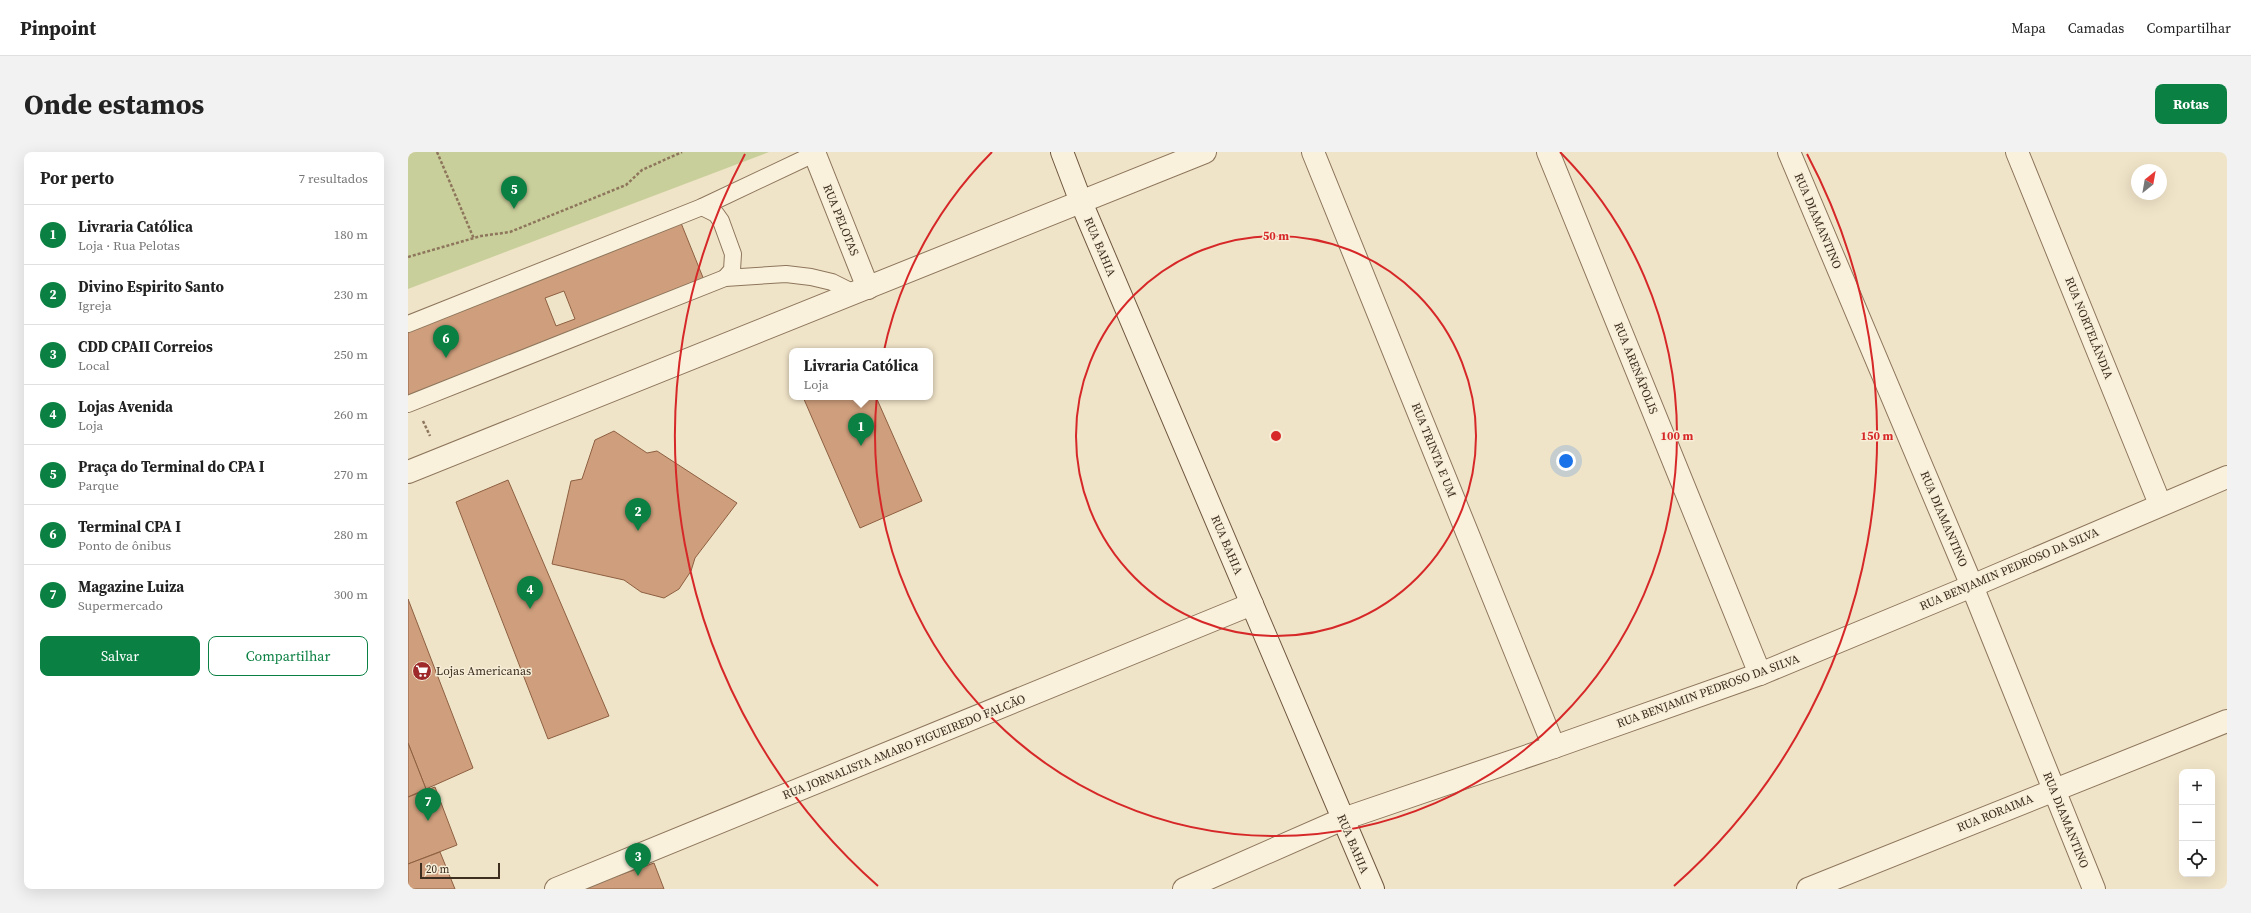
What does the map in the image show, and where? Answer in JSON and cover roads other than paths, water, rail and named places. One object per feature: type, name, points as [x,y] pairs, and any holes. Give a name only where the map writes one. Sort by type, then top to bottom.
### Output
[{"type":"street","name":"RUA BAHIA","points":[[1062,152],[1081,202],[1372,889]]},
{"type":"street","points":[[408,472],[1205,152]]},
{"type":"street","name":"RUA TRINTA E UM","points":[[1313,152],[1554,747]]},
{"type":"street","name":"RUA ARENÁPOLIS","points":[[1548,152],[1760,674]]},
{"type":"street","name":"RUA DIAMANTINO","points":[[1789,152],[1972,586],[2094,889]]},
{"type":"street","name":"RUA NORTELÂNDIA","points":[[2017,152],[2160,504]]},
{"type":"street","name":"RUA PELOTAS","points":[[814,153],[861,290]]},
{"type":"street","name":"RUA BENJAMIN PEDROSO DA SILVA","points":[[1184,889],[1343,819],[1554,747],[1760,674],[1972,586],[2227,476]]},
{"type":"street","name":"RUA JORNALISTA AMARO FIGUEIREDO FALCÃO","points":[[556,889],[1252,604]]},
{"type":"street","name":"RUA RORAIMA","points":[[1808,889],[2227,720]]},
{"type":"lane","points":[[408,324],[702,207],[814,153]]},
{"type":"lane","points":[[702,207],[716,214],[721,221],[733,254],[732,270],[725,278]]},
{"type":"lane","points":[[411,403],[725,278],[786,274],[811,277],[861,290]]},
{"type":"place","name":"Praça do Terminal do CPA I","points":[[514,209]]},
{"type":"place","name":"Terminal CPA I","points":[[446,358]]},
{"type":"place","name":"Livraria Católica","points":[[861,446]]},
{"type":"place","name":"Divino Espirito Santo","points":[[638,531]]},
{"type":"place","name":"Lojas Avenida","points":[[530,609]]},
{"type":"place","name":"Lojas Americanas","points":[[422,671]]},
{"type":"place","name":"Magazine Luiza","points":[[428,821]]},
{"type":"place","name":"CDD CPAII Correios","points":[[638,876]]}]
